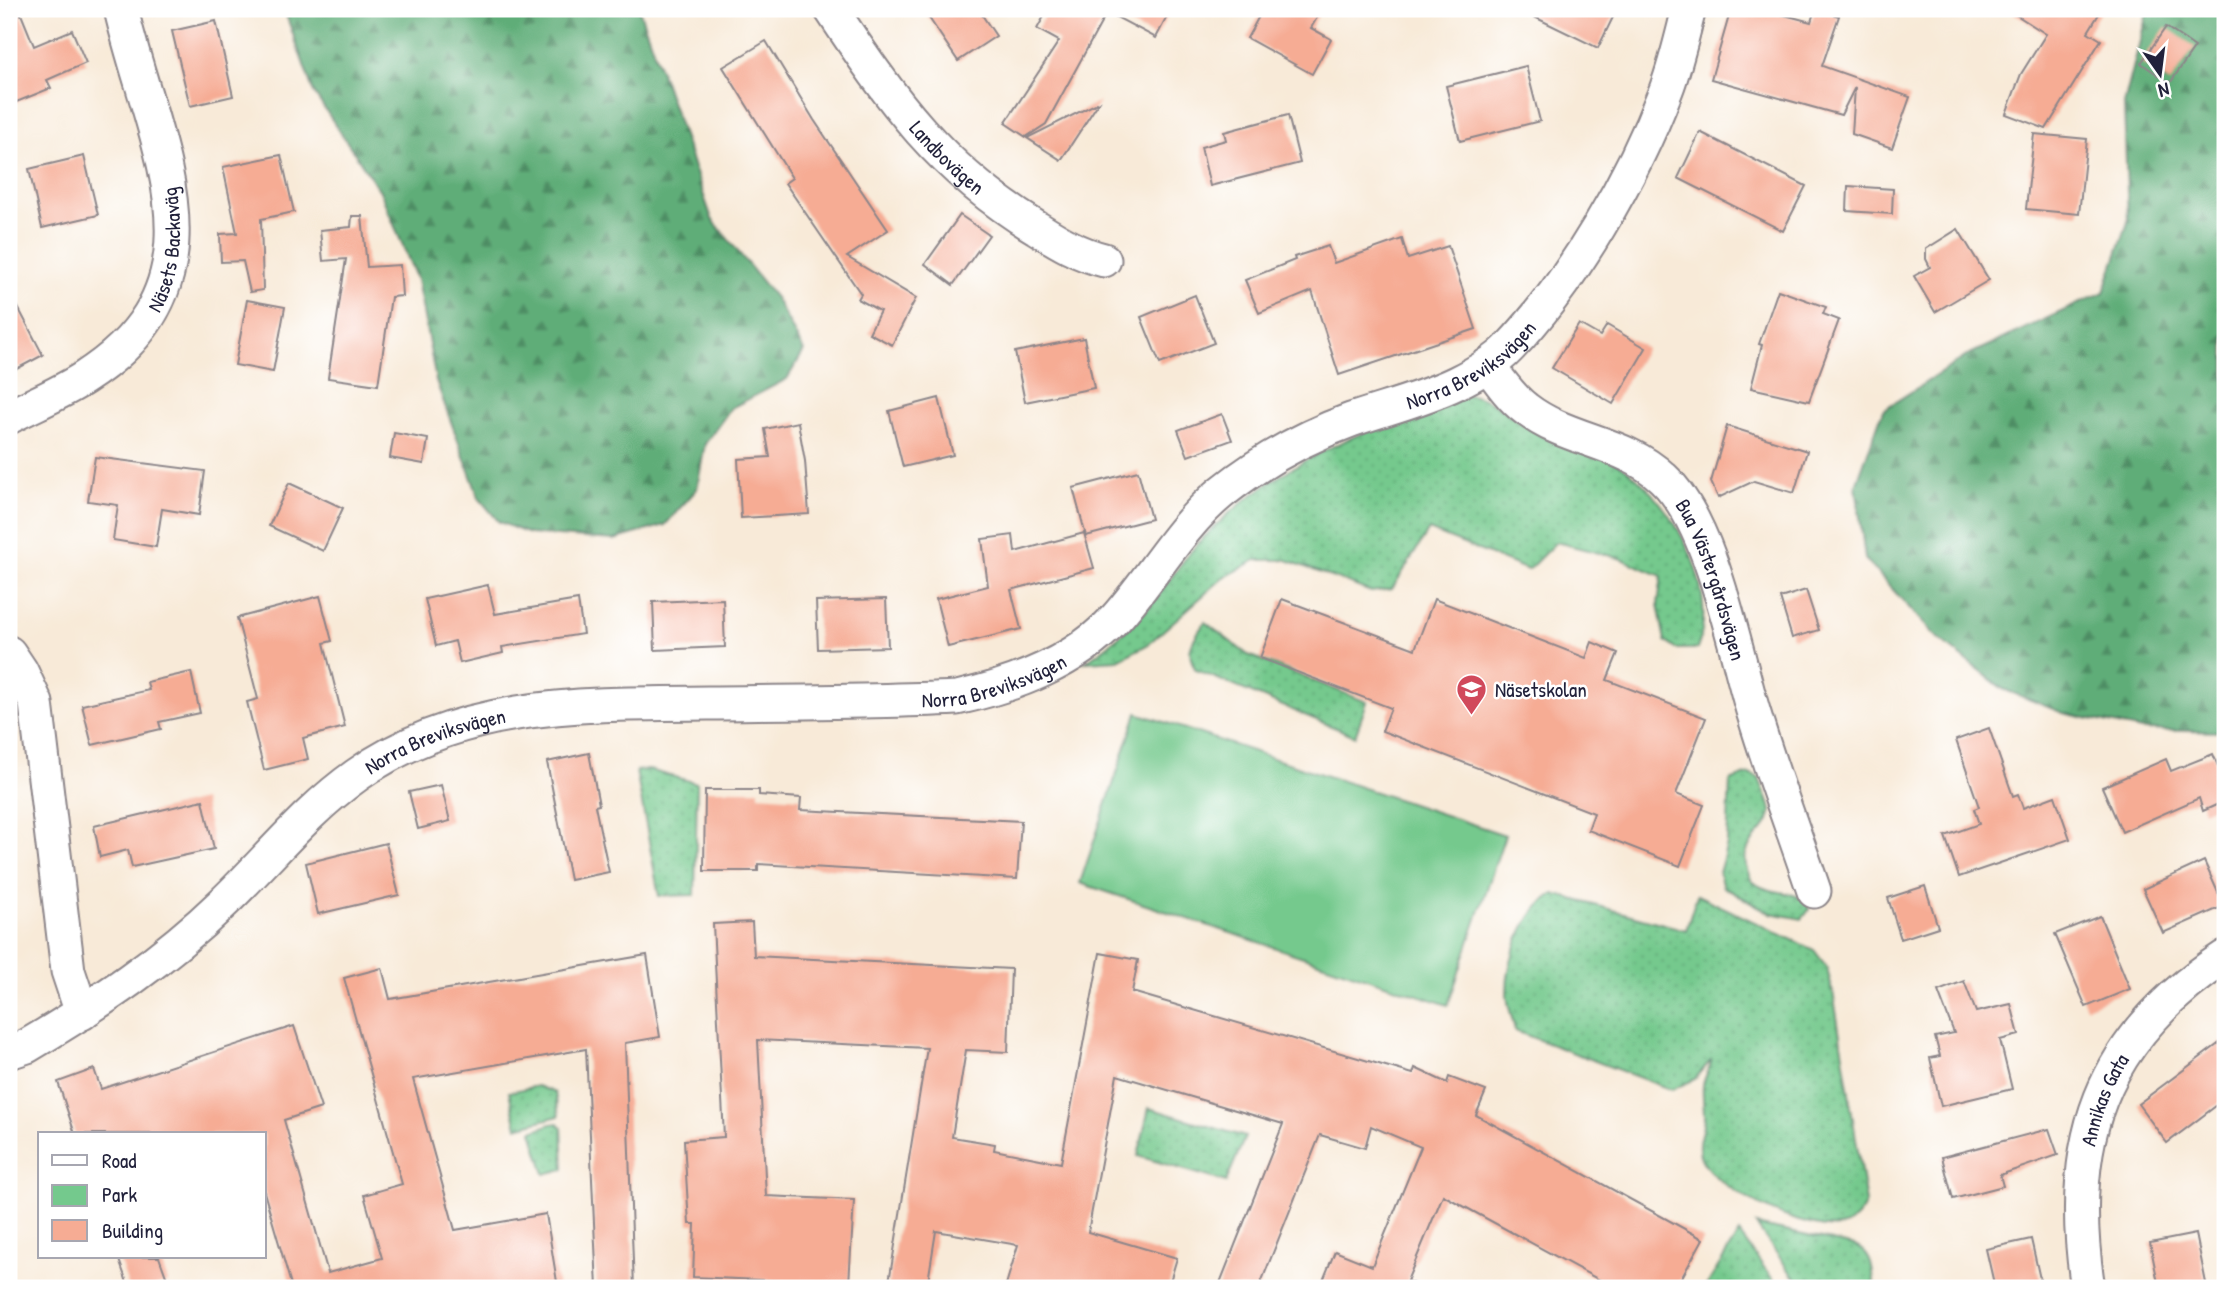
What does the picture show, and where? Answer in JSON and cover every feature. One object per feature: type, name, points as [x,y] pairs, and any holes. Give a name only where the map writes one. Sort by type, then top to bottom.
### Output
[{"type":"street","name":"Näsets Backaväg","points":[[9,417],[66,388],[110,358],[155,310],[167,282],[173,255],[169,192],[121,9]]},
{"type":"street","name":"Landbovägen","points":[[831,9],[895,103],[946,158],[1020,217],[1083,255],[1104,260]]},
{"type":"street","name":"Norra Breviksvägen","points":[[9,1052],[27,1046],[126,985],[181,943],[316,807],[357,775],[424,737],[462,723],[544,709],[662,703],[957,698],[1023,679],[1057,663],[1109,624],[1195,519],[1220,493],[1270,457],[1336,426],[1455,383],[1488,365],[1508,349],[1581,253],[1622,185],[1667,88],[1689,9]]},
{"type":"street","name":"Bua Västergårdsvägen","points":[[1488,365],[1525,409],[1542,419],[1616,447],[1646,464],[1665,480],[1683,506],[1700,538],[1716,580],[1754,715],[1814,891]]},
{"type":"street","points":[[9,653],[36,702],[68,971],[82,1013]]},
{"type":"street","name":"Annikas Gata","points":[[2088,1288],[2081,1241],[2082,1186],[2090,1128],[2101,1094],[2118,1060],[2141,1030],[2170,1000],[2225,957]]},
{"type":"green space","points":[[284,9],[639,9],[712,219],[776,299],[804,351],[787,379],[731,408],[705,444],[697,489],[665,525],[614,540],[529,534],[499,522],[479,498],[436,381],[417,280],[380,191],[314,93]]},
{"type":"green space","points":[[2148,9],[2225,9],[2225,732],[2141,730],[2063,713],[2003,689],[1935,636],[1865,559],[1856,485],[1883,410],[1970,354],[2104,292],[2128,222],[2124,104]]},
{"type":"green space","points":[[1467,395],[1487,400],[1548,439],[1606,457],[1628,471],[1649,490],[1668,513],[1695,567],[1702,596],[1703,623],[1697,649],[1676,649],[1665,641],[1658,604],[1662,576],[1619,558],[1556,542],[1528,570],[1429,530],[1392,589],[1371,592],[1287,560],[1256,560],[1223,578],[1147,645],[1118,660],[1085,662],[1135,622],[1202,539],[1261,489],[1292,468],[1359,434]]},
{"type":"green space","points":[[1205,622],[1248,655],[1367,702],[1355,736],[1196,670],[1192,663],[1191,645]]},
{"type":"green space","points":[[1137,713],[1505,835],[1448,1005],[1080,883]]},
{"type":"green space","points":[[649,770],[697,783],[695,895],[659,896],[636,771]]},
{"type":"green space","points":[[1749,774],[1759,778],[1771,814],[1769,821],[1749,846],[1745,862],[1748,873],[1753,882],[1761,887],[1800,897],[1806,902],[1809,910],[1802,919],[1771,913],[1723,887],[1719,873],[1727,844],[1730,781]]},
{"type":"green space","points":[[1554,894],[1686,930],[1697,895],[1814,950],[1826,966],[1833,991],[1866,1203],[1854,1220],[1848,1225],[1829,1227],[1786,1217],[1741,1195],[1707,1168],[1700,1155],[1699,1145],[1704,1117],[1703,1085],[1712,1059],[1695,1079],[1672,1090],[1515,1031],[1507,993],[1510,965],[1526,924],[1543,902]]},
{"type":"green space","points":[[537,1086],[555,1093],[559,1116],[517,1127],[509,1092]]},
{"type":"green space","points":[[1149,1108],[1245,1137],[1226,1182],[1138,1156]]},
{"type":"green space","points":[[558,1123],[562,1128],[564,1169],[545,1174],[532,1131]]},
{"type":"green space","points":[[1756,1225],[1855,1246],[1869,1258],[1875,1288],[1802,1288]]},
{"type":"green space","points":[[1739,1233],[1779,1288],[1705,1288]]},
{"type":"building","points":[[9,9],[19,9],[34,46],[72,30],[86,63],[47,80],[51,88],[9,105]]},
{"type":"building","points":[[923,9],[978,9],[996,36],[958,61]]},
{"type":"building","points":[[1048,9],[1171,9],[1156,38],[1107,12],[1046,124],[1026,137],[1005,123],[1059,41],[1037,29]]},
{"type":"building","points":[[1263,9],[1322,9],[1311,28],[1331,39],[1312,74],[1247,38]]},
{"type":"building","points":[[1518,9],[1617,9],[1598,48]]},
{"type":"building","points":[[1731,9],[1762,9],[1811,22],[1815,9],[1839,16],[1822,66],[1910,97],[1892,148],[1852,134],[1855,87],[1841,115],[1711,79]]},
{"type":"building","points":[[2007,9],[2102,9],[2088,32],[2101,40],[2046,129],[2006,114],[2021,74],[2046,34]]},
{"type":"building","points":[[216,21],[233,96],[190,106],[172,31]]},
{"type":"building","points":[[2166,27],[2195,47],[2170,83],[2141,63]]},
{"type":"building","points":[[766,41],[814,120],[888,230],[847,257],[916,298],[892,345],[869,333],[880,311],[858,299],[861,294],[785,183],[792,178],[723,67]]},
{"type":"building","points":[[1526,66],[1540,121],[1460,141],[1446,86]]},
{"type":"building","points":[[1099,102],[1061,160],[1027,138]]},
{"type":"building","points":[[1288,115],[1300,163],[1210,186],[1201,147],[1226,140],[1224,132]]},
{"type":"building","points":[[1700,132],[1806,186],[1783,231],[1678,178]]},
{"type":"building","points":[[2034,134],[2087,139],[2079,214],[2026,209]]},
{"type":"building","points":[[281,155],[294,212],[261,219],[263,290],[250,292],[243,261],[221,262],[220,234],[237,233],[223,167]]},
{"type":"building","points":[[84,156],[98,215],[42,228],[29,169]]},
{"type":"building","points":[[1848,186],[1893,189],[1892,214],[1847,211]]},
{"type":"building","points":[[960,215],[989,235],[953,285],[925,264]]},
{"type":"building","points":[[352,216],[362,216],[367,267],[400,265],[402,296],[391,297],[378,385],[328,378],[346,259],[323,261],[320,230],[351,227]]},
{"type":"building","points":[[1958,229],[1989,280],[1935,312],[1914,276],[1930,267],[1926,259],[1926,249]]},
{"type":"building","points":[[1402,239],[1408,259],[1448,246],[1476,329],[1339,375],[1312,291],[1259,313],[1245,280],[1295,260],[1294,257],[1328,246],[1334,263]]},
{"type":"building","points":[[9,290],[43,355],[9,373]]},
{"type":"building","points":[[1778,290],[1826,307],[1823,314],[1839,320],[1809,401],[1751,388],[1762,345],[1759,344]]},
{"type":"building","points":[[1195,295],[1214,343],[1160,364],[1141,317]]},
{"type":"building","points":[[247,300],[285,307],[273,372],[235,365]]},
{"type":"building","points":[[1579,324],[1600,336],[1607,325],[1646,348],[1613,404],[1552,368]]},
{"type":"building","points":[[1084,338],[1094,388],[1025,402],[1015,352]]},
{"type":"building","points":[[939,398],[953,455],[903,467],[889,411]]},
{"type":"building","points":[[1222,414],[1232,440],[1188,456],[1178,430]]},
{"type":"building","points":[[798,422],[805,461],[809,514],[741,518],[738,459],[770,457],[765,429]]},
{"type":"building","points":[[1727,426],[1807,451],[1794,493],[1754,481],[1718,498],[1711,482]]},
{"type":"building","points":[[394,433],[428,439],[424,464],[390,458]]},
{"type":"building","points":[[95,457],[205,471],[199,515],[162,509],[156,547],[113,540],[118,505],[88,501]]},
{"type":"building","points":[[1138,471],[1151,519],[1086,536],[1073,488]]},
{"type":"building","points":[[289,483],[343,508],[323,551],[269,526]]},
{"type":"building","points":[[1084,533],[1094,568],[1011,590],[1021,629],[948,647],[936,599],[988,586],[982,539],[1013,535],[1015,552]]},
{"type":"building","points":[[488,585],[495,614],[578,600],[583,634],[502,647],[503,653],[460,663],[455,641],[436,646],[425,599]]},
{"type":"building","points":[[1806,590],[1819,630],[1792,638],[1780,598]]},
{"type":"building","points":[[320,596],[332,641],[324,643],[345,727],[303,738],[308,759],[264,770],[247,702],[258,699],[237,618]]},
{"type":"building","points":[[723,599],[725,647],[655,650],[653,602]]},
{"type":"building","points":[[886,599],[888,647],[818,649],[816,601]]},
{"type":"building","points":[[1282,599],[1415,649],[1434,599],[1586,658],[1592,642],[1618,653],[1607,680],[1706,718],[1676,794],[1704,805],[1680,866],[1588,830],[1594,813],[1382,731],[1391,708],[1260,658]]},
{"type":"building","points":[[191,672],[200,713],[159,722],[161,729],[92,745],[82,705],[149,690],[147,682]]},
{"type":"building","points":[[1989,728],[2013,796],[2018,794],[2023,808],[2055,796],[2070,839],[1959,877],[1945,836],[1979,824],[1974,809],[1979,807],[1956,740]]},
{"type":"building","points":[[589,753],[599,805],[595,806],[609,872],[570,880],[547,762]]},
{"type":"building","points":[[2213,754],[2225,783],[2225,801],[2203,811],[2199,798],[2122,832],[2102,787],[2166,759],[2171,771]]},
{"type":"building","points":[[441,785],[450,821],[418,829],[409,792]]},
{"type":"building","points":[[705,790],[759,790],[759,795],[801,798],[800,810],[1021,821],[1017,879],[758,864],[758,871],[704,871]]},
{"type":"building","points":[[203,800],[214,849],[132,867],[128,850],[100,857],[94,826]]},
{"type":"building","points":[[386,843],[399,895],[318,914],[306,863]]},
{"type":"building","points":[[2204,861],[2224,906],[2163,933],[2143,889]]},
{"type":"building","points":[[1925,886],[1938,927],[1901,939],[1888,898]]},
{"type":"building","points":[[2100,916],[2130,989],[2086,1007],[2055,934]]},
{"type":"building","points":[[752,922],[754,956],[1011,969],[1008,1052],[966,1050],[952,1137],[995,1144],[994,1150],[1061,1163],[1100,953],[1138,960],[1132,992],[1413,1074],[1415,1068],[1447,1083],[1449,1077],[1486,1091],[1476,1115],[1703,1239],[1676,1288],[1614,1288],[1443,1195],[1407,1281],[1423,1288],[1320,1288],[1335,1251],[1372,1266],[1421,1147],[1371,1126],[1365,1148],[1320,1135],[1259,1288],[1218,1288],[1283,1124],[1117,1075],[1088,1232],[1177,1258],[1168,1288],[1005,1288],[1018,1245],[936,1231],[927,1288],[888,1288],[927,1048],[758,1040],[766,1196],[854,1200],[849,1284],[693,1277],[695,1224],[689,1224],[684,1140],[724,1137],[713,924]]},
{"type":"building","points":[[647,955],[660,1037],[625,1043],[634,1288],[597,1288],[586,1049],[413,1079],[455,1230],[546,1214],[558,1288],[292,1288],[266,1199],[266,1132],[74,1132],[58,1082],[94,1069],[101,1089],[294,1026],[321,1108],[284,1120],[328,1273],[382,1258],[364,1195],[402,1184],[344,978],[382,968],[390,999]]},
{"type":"building","points":[[1964,981],[1976,1012],[2011,1004],[2019,1035],[2000,1040],[2012,1089],[1941,1106],[1930,1058],[1940,1056],[1935,1037],[1954,1033],[1938,991]]},
{"type":"building","points":[[2225,1039],[2225,1099],[2167,1143],[2138,1104]]},
{"type":"building","points":[[2049,1129],[2058,1155],[2000,1175],[2003,1186],[1953,1199],[1942,1157]]},
{"type":"building","points":[[2196,1234],[2207,1288],[2159,1288],[2150,1243]]},
{"type":"building","points":[[2031,1239],[2042,1288],[1995,1288],[1986,1249]]},
{"type":"building","points":[[118,1258],[159,1258],[168,1282],[150,1288],[129,1288]]},
{"type":"place","name":"Näsetskolan","points":[[1472,716]]}]
